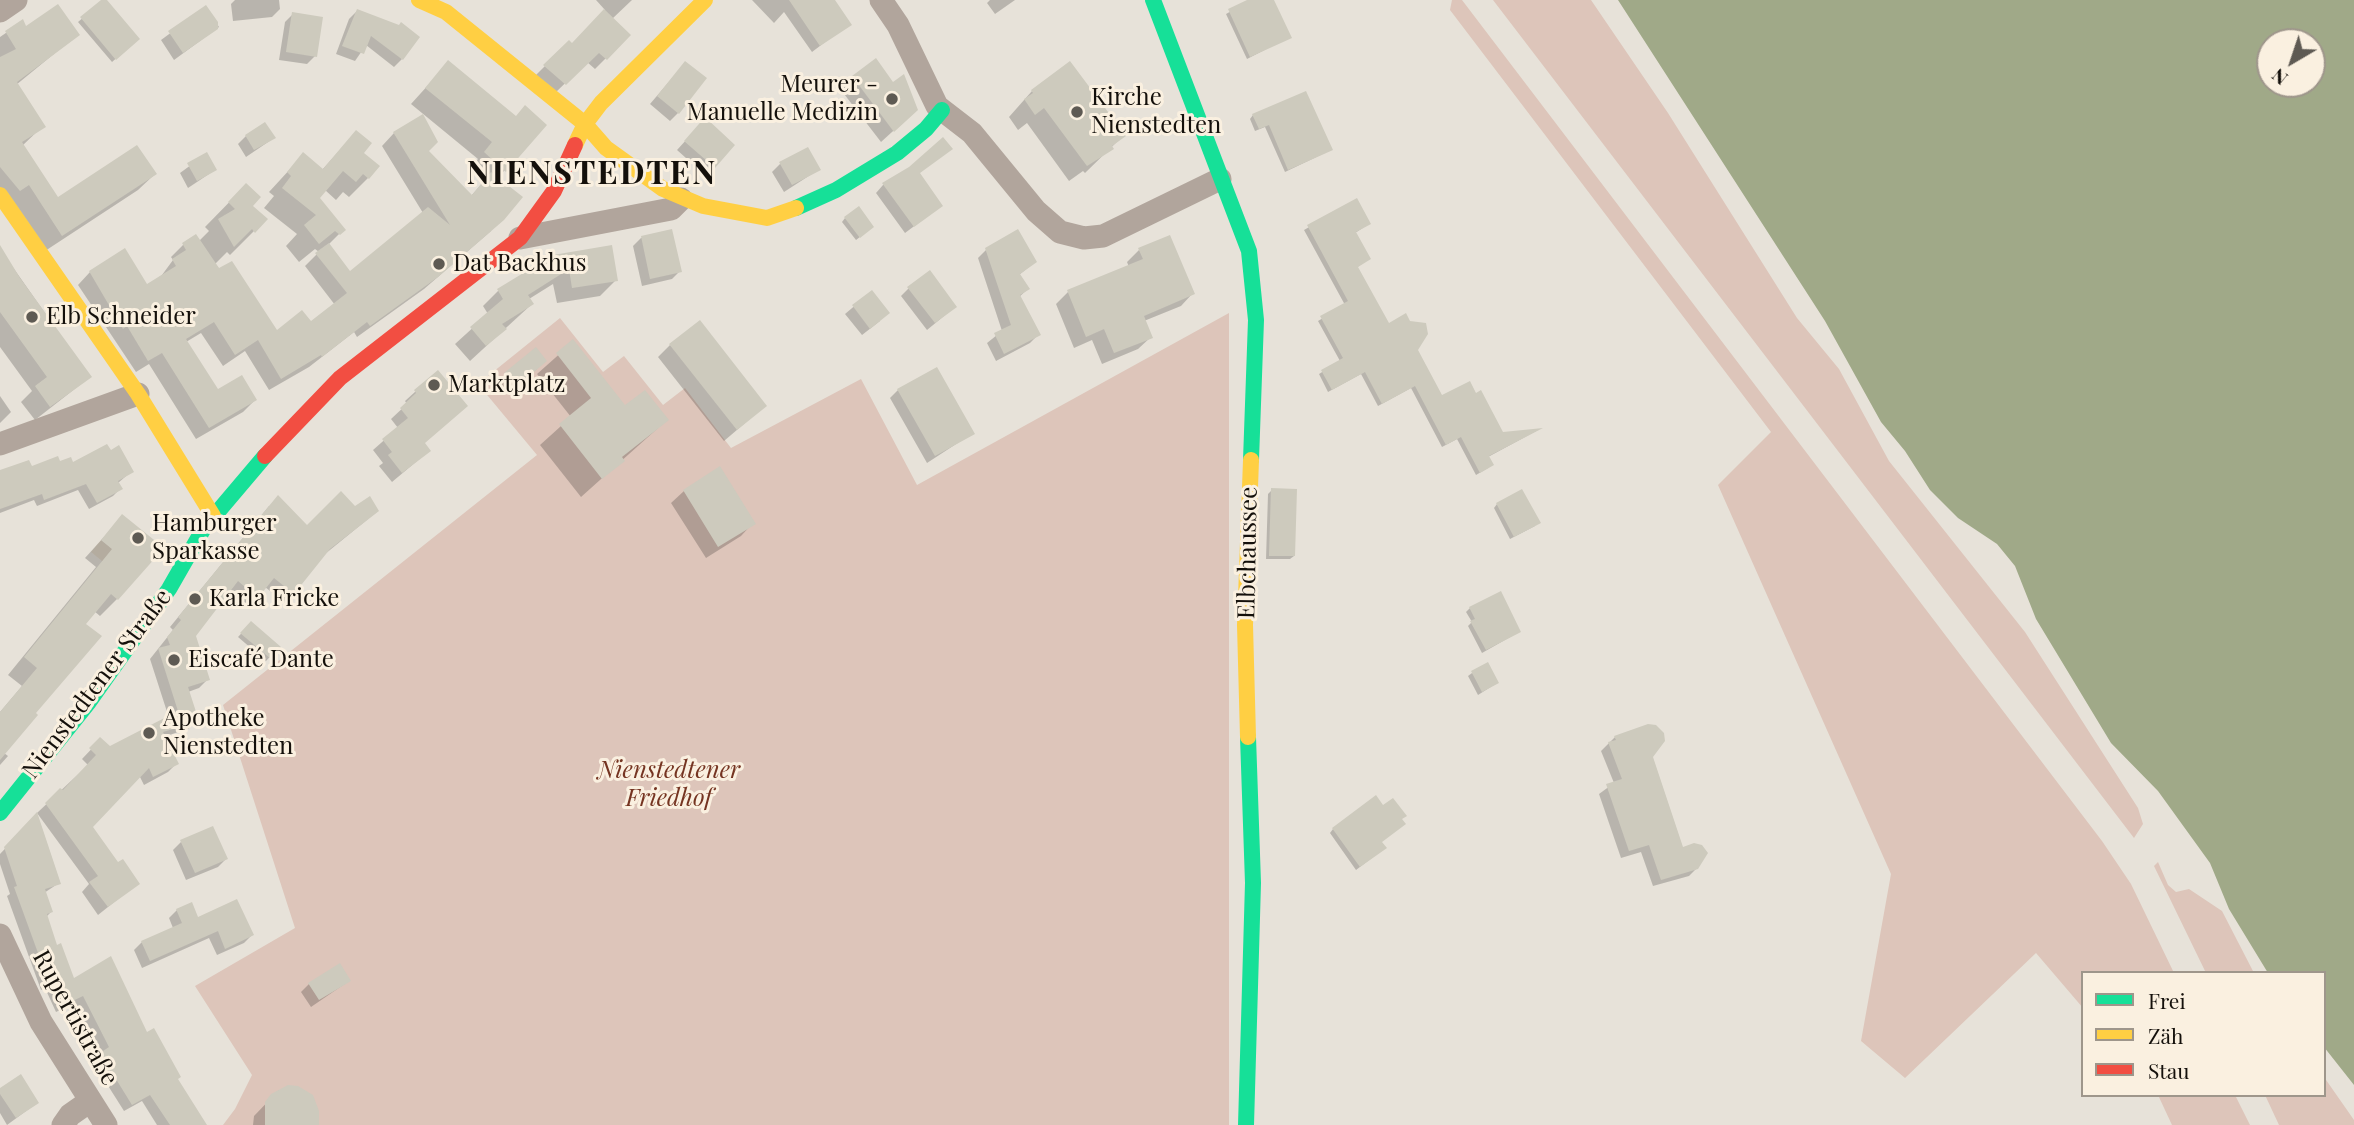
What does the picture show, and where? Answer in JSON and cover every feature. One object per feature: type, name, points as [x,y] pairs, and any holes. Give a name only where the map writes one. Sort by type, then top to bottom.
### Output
[{"type":"street","points":[[0,11],[16,0]]},
{"type":"street","points":[[419,0],[446,12],[585,124],[606,148],[681,199],[756,216],[767,218],[786,213],[836,190],[897,153],[926,129],[942,110]]},
{"type":"street","name":"Nienstedtener Straße","points":[[0,813],[100,687],[169,589],[213,516],[264,456],[340,378],[520,238],[554,191],[585,124],[623,79],[705,0]]},
{"type":"street","points":[[881,0],[907,42],[927,89],[942,110],[972,133],[1046,221],[1068,236],[1094,238],[1113,233],[1220,179]]},
{"type":"street","name":"Elbchaussee","points":[[1153,0],[1249,251],[1255,278],[1256,320],[1245,625],[1253,883],[1246,1125]]},
{"type":"street","points":[[0,195],[138,394],[213,516]]},
{"type":"street","points":[[520,238],[671,209],[681,199]]},
{"type":"street","points":[[0,444],[138,394]]},
{"type":"street","name":"Rupertistraße","points":[[0,937],[41,1022],[106,1125]]},
{"type":"street","points":[[63,1125],[71,1115],[90,1101]]},
{"type":"shaded area","points":[[1618,0],[2354,0],[2354,1085],[2326,1050],[2326,971],[2267,971],[2229,909],[2210,863],[2158,791],[2111,743],[2036,619],[2015,566],[1997,544],[1958,518],[1930,490],[1905,451],[1881,422],[1825,321]]},
{"type":"shaded area","points":[[101,540],[128,562],[118,574],[91,552]]},
{"type":"green space","points":[[1452,0],[1462,0],[2102,841],[2131,884],[2173,971],[2081,971],[2081,1006],[2036,953],[1905,1078],[1861,1041],[1891,874],[1718,485],[1771,432],[1450,10]]},
{"type":"green space","points":[[1493,0],[1591,0],[1668,113],[1797,318],[1839,369],[1889,461],[2025,632],[2138,808],[2143,824],[2134,838]]},
{"type":"green space","name":"Nienstedtener Friedhof","points":[[1229,313],[1229,1125],[223,1125],[235,1109],[252,1075],[195,986],[295,928],[223,705],[537,455],[478,384],[560,318],[603,372],[624,356],[663,405],[685,388],[731,448],[861,379],[917,485]]},
{"type":"green space","points":[[2158,862],[2168,885],[2176,892],[2189,889],[2222,911],[2253,971],[2205,971],[2154,866]]},
{"type":"green space","points":[[2326,1080],[2354,1120],[2354,1125],[2279,1125],[2266,1097],[2326,1097]]},
{"type":"green space","points":[[2159,1097],[2236,1097],[2250,1125],[2172,1125]]},
{"type":"building","points":[[101,0],[107,0],[140,39],[116,60],[80,17]]},
{"type":"building","points":[[789,0],[835,0],[852,25],[820,46]]},
{"type":"building","points":[[1247,0],[1274,0],[1292,38],[1250,57],[1228,9]]},
{"type":"building","points":[[58,4],[80,35],[17,82],[46,127],[22,142],[58,197],[137,145],[157,174],[62,236],[29,185],[20,191],[0,167],[0,57],[16,49],[5,31],[23,19],[26,26]]},
{"type":"building","points":[[206,5],[218,22],[218,29],[183,53],[168,31]]},
{"type":"building","points":[[357,9],[399,25],[401,22],[420,37],[403,60],[371,36],[364,54],[342,46]]},
{"type":"building","points":[[604,9],[631,35],[607,60],[599,53],[566,85],[543,65],[569,40],[572,43]]},
{"type":"building","points":[[292,12],[323,17],[317,57],[286,52]]},
{"type":"building","name":"Meurer - Manuelle Medizin","points":[[876,58],[893,82],[904,74],[918,110],[894,132],[852,76]]},
{"type":"building","points":[[448,60],[516,116],[525,105],[547,125],[506,172],[484,152],[492,142],[425,88]]},
{"type":"building","points":[[685,61],[707,78],[679,114],[657,96]]},
{"type":"building","name":"Kirche Nienstedten","points":[[1070,61],[1126,136],[1112,146],[1114,149],[1087,166],[1044,108],[1035,115],[1024,99],[1033,93],[1031,90]]},
{"type":"building","points":[[1306,91],[1333,150],[1288,170],[1269,125],[1259,129],[1252,114]]},
{"type":"building","points":[[423,114],[438,142],[429,151],[472,195],[491,172],[523,197],[504,220],[438,277],[370,326],[367,322],[322,357],[321,355],[281,379],[258,340],[235,355],[214,322],[186,339],[218,389],[242,375],[257,400],[209,428],[162,353],[148,361],[127,326],[123,329],[89,271],[125,248],[147,284],[176,266],[172,259],[186,250],[182,243],[196,234],[219,268],[232,261],[277,330],[302,310],[311,321],[347,293],[315,253],[329,243],[350,271],[428,207],[450,225],[393,132]]},
{"type":"building","points":[[705,117],[735,145],[715,168],[684,141]]},
{"type":"building","points":[[265,122],[276,138],[254,150],[245,135]]},
{"type":"building","points":[[356,130],[372,143],[364,153],[380,166],[369,179],[363,174],[356,182],[343,171],[320,198],[346,230],[340,235],[335,231],[319,244],[304,225],[316,215],[282,188],[291,176],[287,172],[303,152],[323,169]]},
{"type":"building","points":[[943,137],[953,149],[920,173],[943,206],[914,227],[882,183],[909,167]]},
{"type":"building","points":[[808,147],[821,170],[792,185],[779,162]]},
{"type":"building","points":[[207,152],[217,170],[197,181],[187,163]]},
{"type":"building","points":[[246,183],[261,197],[253,206],[268,219],[255,233],[252,229],[234,247],[218,219],[235,209],[228,202]]},
{"type":"building","points":[[1357,198],[1371,224],[1356,232],[1371,259],[1358,267],[1389,323],[1406,313],[1410,321],[1426,323],[1428,334],[1418,350],[1442,395],[1470,381],[1476,393],[1481,390],[1503,432],[1543,428],[1489,456],[1494,465],[1480,473],[1461,437],[1446,445],[1415,386],[1382,404],[1365,372],[1332,390],[1321,370],[1343,358],[1320,316],[1348,301],[1307,225]]},
{"type":"building","points":[[859,206],[874,227],[860,238],[844,217]]},
{"type":"building","points":[[672,229],[682,272],[650,279],[641,236]]},
{"type":"building","points":[[1018,229],[1037,262],[1020,274],[1030,289],[1020,295],[1041,335],[1004,354],[994,333],[1011,325],[985,248]]},
{"type":"building","points":[[1170,235],[1195,294],[1144,316],[1153,338],[1114,353],[1104,329],[1086,337],[1067,290],[1143,259],[1138,248]]},
{"type":"building","points":[[0,245],[20,278],[92,377],[50,407],[35,386],[47,377],[0,312]]},
{"type":"building","points":[[612,245],[618,281],[572,288],[569,269],[528,295],[534,304],[502,324],[507,329],[486,346],[470,327],[503,299],[497,289],[553,255]]},
{"type":"building","points":[[930,270],[957,307],[935,323],[907,287]]},
{"type":"building","points":[[872,290],[890,313],[870,329],[852,305]]},
{"type":"building","points":[[700,320],[767,406],[737,430],[669,344]]},
{"type":"building","points":[[573,339],[625,405],[645,390],[669,420],[622,457],[625,461],[602,479],[559,424],[591,398],[556,353]]},
{"type":"building","points":[[536,347],[547,361],[516,387],[504,373]]},
{"type":"building","points":[[937,367],[975,434],[935,456],[897,389]]},
{"type":"building","points":[[438,370],[468,406],[425,443],[431,451],[402,473],[388,455],[392,452],[382,439],[408,418],[400,408],[416,393],[414,390]]},
{"type":"building","points":[[107,444],[111,450],[119,445],[134,472],[118,481],[123,489],[97,503],[86,484],[44,500],[42,494],[0,509],[0,470],[29,460],[32,466],[58,456],[60,461],[71,457],[73,462]]},
{"type":"building","points":[[720,466],[756,524],[718,547],[683,490]]},
{"type":"building","points":[[1271,488],[1297,489],[1295,556],[1269,556]]},
{"type":"building","points":[[1522,489],[1541,523],[1514,537],[1496,503]]},
{"type":"building","points":[[341,491],[355,506],[370,496],[379,511],[330,549],[294,594],[274,578],[258,598],[238,581],[196,636],[210,680],[188,687],[199,721],[163,732],[179,764],[153,777],[149,768],[93,827],[118,862],[123,859],[140,884],[108,907],[89,882],[98,876],[45,803],[60,788],[63,790],[96,755],[89,748],[100,737],[110,746],[178,711],[158,648],[170,645],[167,637],[181,620],[178,617],[278,495],[307,525]]},
{"type":"building","points":[[122,514],[164,548],[118,600],[111,594],[86,624],[102,636],[0,760],[0,712],[37,668],[24,657],[112,549],[101,540]]},
{"type":"building","points":[[1501,591],[1521,632],[1486,650],[1470,621],[1475,619],[1469,607]]},
{"type":"building","points":[[251,621],[281,647],[271,659],[240,633]]},
{"type":"building","points":[[1488,662],[1499,683],[1482,692],[1471,671]]},
{"type":"building","points":[[1648,724],[1656,725],[1664,733],[1665,741],[1653,757],[1683,847],[1694,843],[1702,845],[1708,853],[1698,869],[1661,880],[1649,845],[1629,851],[1606,784],[1622,779],[1608,742],[1616,740],[1614,736]]},
{"type":"building","points":[[1376,795],[1383,805],[1393,798],[1407,816],[1402,819],[1406,824],[1382,842],[1387,848],[1360,867],[1332,828]]},
{"type":"building","points":[[37,812],[61,884],[45,889],[53,912],[47,914],[57,945],[61,943],[74,978],[111,956],[147,1032],[154,1028],[181,1077],[178,1079],[207,1125],[170,1125],[150,1095],[132,1105],[100,1053],[109,1047],[83,996],[64,1005],[53,981],[49,983],[14,887],[17,886],[4,847]]},
{"type":"building","points":[[213,826],[228,859],[195,873],[180,840]]},
{"type":"building","points":[[237,899],[254,935],[225,949],[218,931],[150,961],[141,941],[182,923],[176,909],[192,902],[198,917]]},
{"type":"building","points":[[340,963],[351,981],[319,1000],[308,983]]},
{"type":"building","points":[[21,1074],[39,1103],[16,1118],[0,1094],[0,1088]]},
{"type":"building","points":[[288,1085],[298,1086],[313,1095],[319,1111],[319,1125],[265,1125],[265,1102],[271,1094]]},
{"type":"traffic: fast","points":[[1153,0],[1249,251],[1256,320],[1251,460]]},
{"type":"traffic: fast","points":[[796,208],[836,190],[897,153],[926,129],[942,110]]},
{"type":"traffic: fast","points":[[0,813],[89,702],[169,589],[204,528],[265,456]]},
{"type":"traffic: fast","points":[[1246,1125],[1253,883],[1248,737]]},
{"type":"traffic: slow","points":[[419,0],[446,12],[585,124],[606,148],[663,189],[703,206],[767,218],[796,208]]},
{"type":"traffic: slow","points":[[575,145],[585,124],[601,103],[705,0]]},
{"type":"traffic: slow","points":[[0,195],[138,394],[213,516]]},
{"type":"traffic: slow","points":[[1248,737],[1245,625],[1251,460]]},
{"type":"traffic: jam","points":[[265,456],[340,378],[520,238],[554,191],[575,145]]},
{"type":"place","name":"Meurer - Manuelle Medizin","points":[[892,99]]},
{"type":"place","name":"Kirche Nienstedten","points":[[1077,112]]},
{"type":"place","name":"Dat Backhus","points":[[439,264]]},
{"type":"place","name":"Elb Schneider","points":[[32,317]]},
{"type":"place","name":"Marktplatz","points":[[434,385]]},
{"type":"place","name":"Hamburger Sparkasse","points":[[138,538]]},
{"type":"place","name":"Karla Fricke","points":[[195,599]]},
{"type":"place","name":"Eiscafé Dante","points":[[174,660]]},
{"type":"place","name":"Apotheke Nienstedten","points":[[149,733]]},
{"type":"district","name":"NIENSTEDTEN","points":[[592,174]]}]
